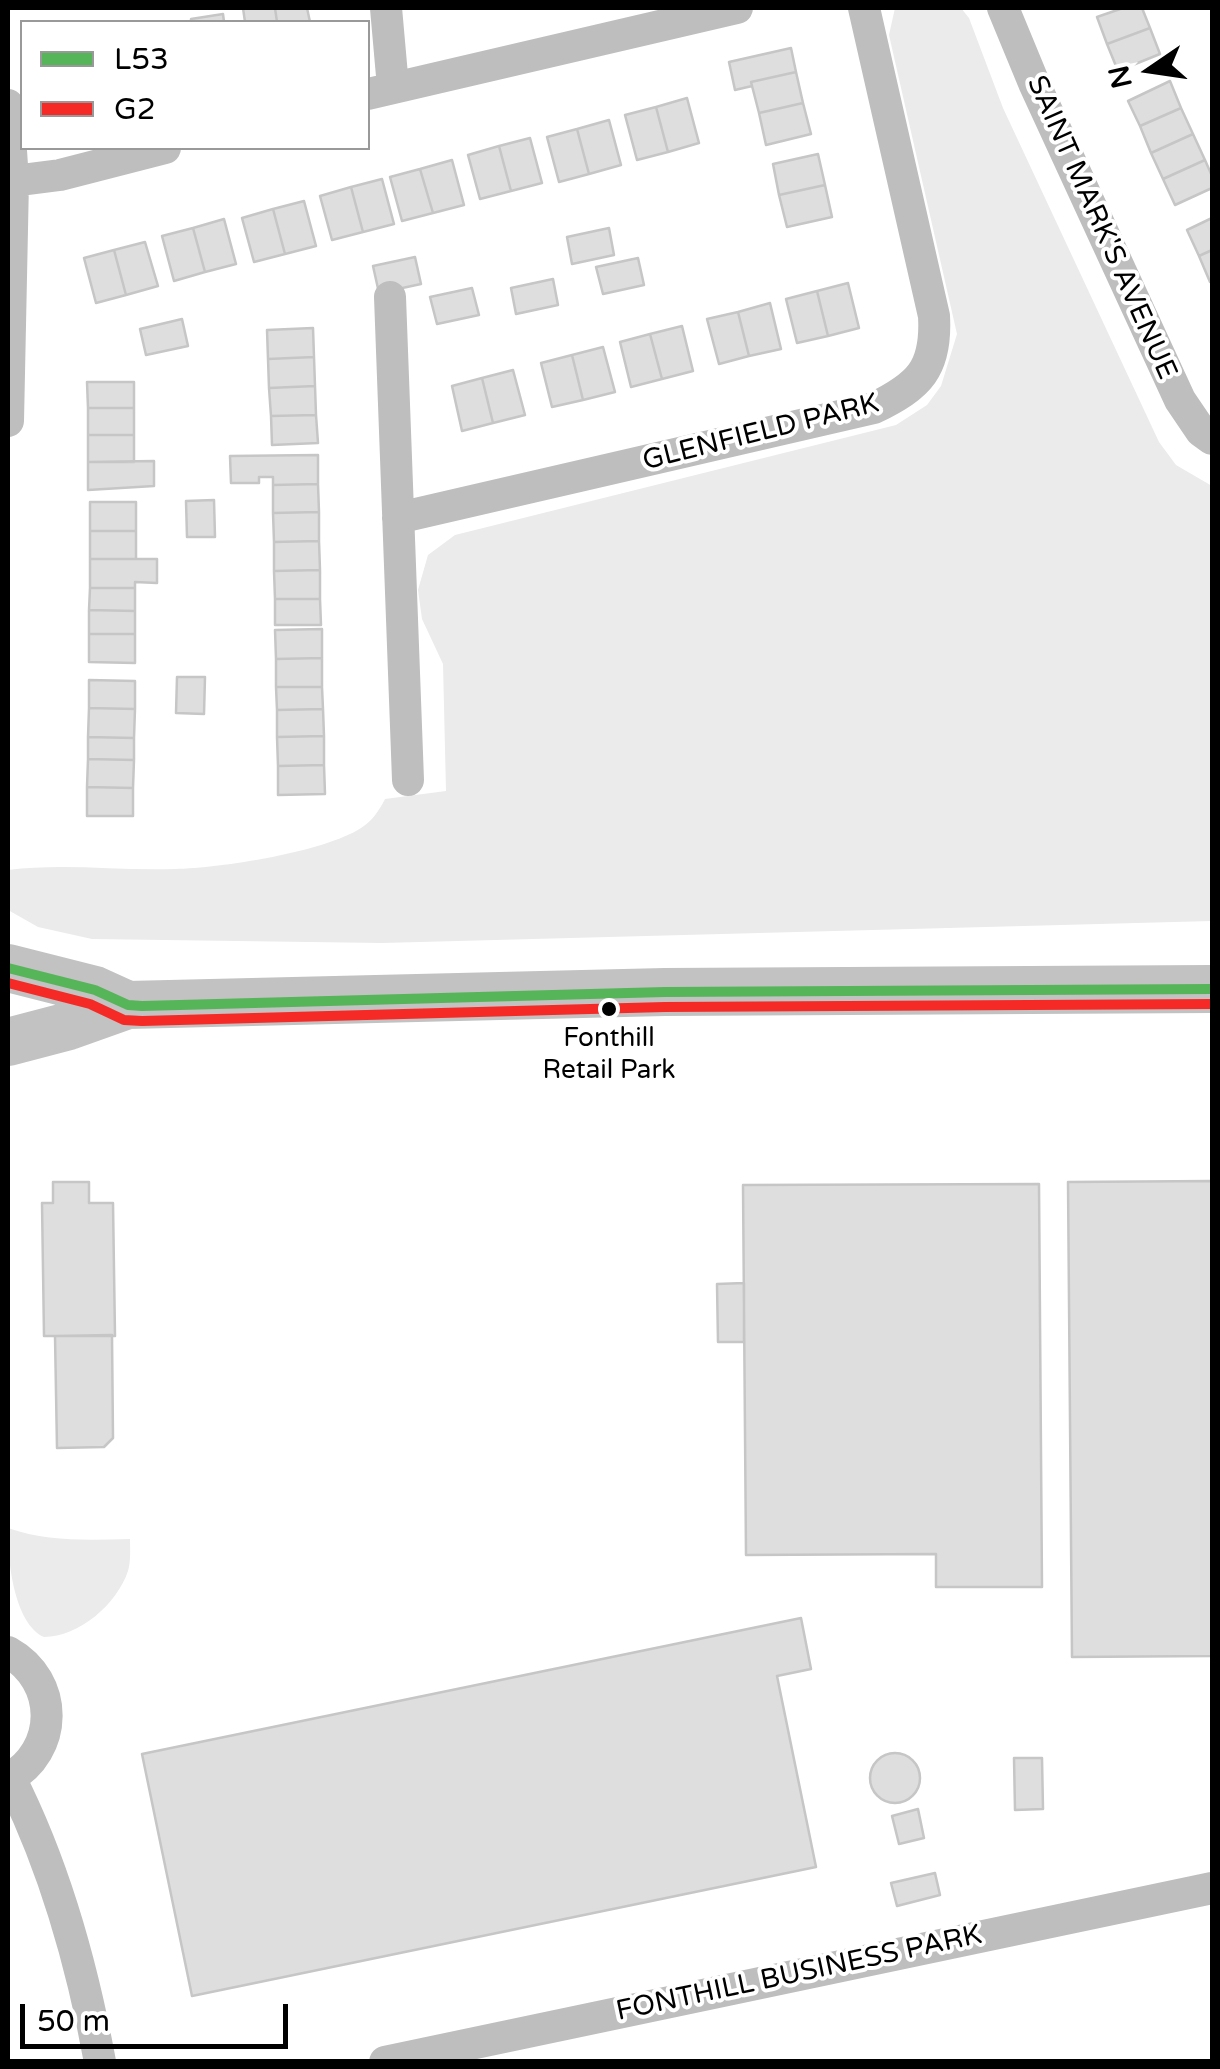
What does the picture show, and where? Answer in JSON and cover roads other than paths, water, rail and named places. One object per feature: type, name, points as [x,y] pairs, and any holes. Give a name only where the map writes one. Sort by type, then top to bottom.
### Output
[{"type":"main road","points":[[8,968],[95,990],[128,1005]]},
{"type":"main road","points":[[8,1042],[128,1005],[646,992],[1212,989]]},
{"type":"street","points":[[386,8],[380,90],[737,8]]},
{"type":"street","name":"GLENFIELD PARK","points":[[398,518],[874,408],[914,386],[924,375],[932,354],[934,316],[864,8]]},
{"type":"street","name":"SAINT MARK'S AVENUE","points":[[1004,8],[1034,83],[1180,400],[1212,439]]},
{"type":"street","points":[[8,104],[14,181],[8,421]]},
{"type":"street","points":[[14,181],[60,175],[156,150]]},
{"type":"street","points":[[390,298],[408,780]]},
{"type":"street","points":[[8,1652],[32,1672],[44,1692],[48,1716],[44,1740],[36,1755],[9,1779],[52,1875],[100,2062]]},
{"type":"street","name":"FONTHILL BUSINESS PARK","points":[[385,2062],[1212,1888]]},
{"type":"place","name":"Fonthill Retail Park","points":[[609,1009]]}]
